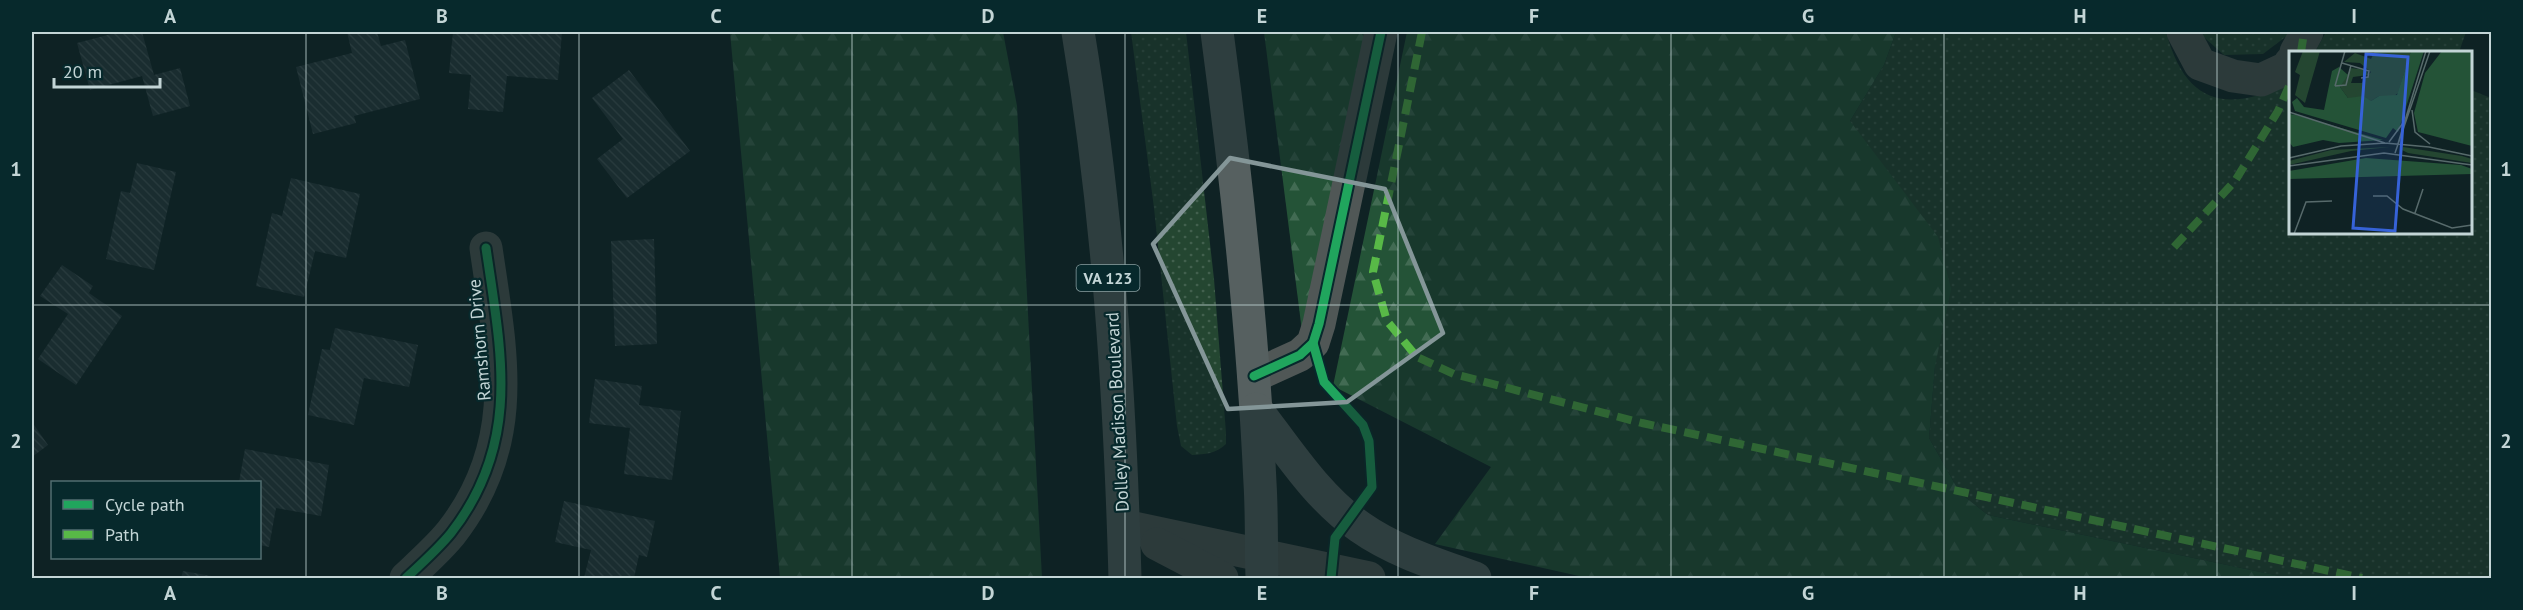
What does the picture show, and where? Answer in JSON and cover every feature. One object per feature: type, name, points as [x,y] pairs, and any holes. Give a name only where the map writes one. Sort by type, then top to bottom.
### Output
[{"type":"main road","name":"Dolley Madison Boulevard","points":[[1078,32],[1093,134],[1111,300],[1120,426],[1125,579]]},
{"type":"main road","points":[[1217,32],[1237,180],[1254,376],[1262,567]]},
{"type":"main road","points":[[1256,410],[1318,490],[1361,528],[1397,548],[1474,579]]},
{"type":"street","points":[[1254,376],[1300,355],[1313,343],[1319,324],[1381,32]]},
{"type":"street","points":[[2183,32],[2200,64],[2233,76],[2261,80],[2289,67]]},
{"type":"street","points":[[2297,51],[2307,32]]},
{"type":"street","name":"Ramshorn Drive","points":[[406,579],[450,534],[475,497],[492,455],[502,408],[499,341],[486,248]]},
{"type":"street","points":[[1124,526],[1262,567],[1369,579]]},
{"type":"street","points":[[1124,526],[1222,579]]},
{"type":"highlighted area","points":[[1230,158],[1385,189],[1443,333],[1347,402],[1228,409],[1153,244]]},
{"type":"green space","points":[[730,32],[1003,32],[1017,106],[1042,578],[780,578]]},
{"type":"green space","points":[[1131,32],[1186,32],[1214,279],[1226,433],[1226,444],[1206,454],[1192,455],[1181,446],[1177,426],[1154,208]]},
{"type":"green space","points":[[1264,32],[1370,32],[1303,339]]},
{"type":"green space","points":[[1407,32],[1896,32],[1884,65],[1850,121],[1938,237],[1951,289],[1935,366],[1929,438],[1960,493],[1988,515],[2289,578],[1588,578],[1435,544],[1491,467],[1333,386]]},
{"type":"green space","points":[[1896,32],[2166,32],[2174,56],[2185,75],[2197,88],[2212,96],[2228,99],[2246,98],[2289,83],[2289,234],[2472,234],[2472,90],[2491,98],[2491,578],[2289,578],[1988,515],[1960,493],[1929,438],[1935,366],[1850,121],[1884,65]]},
{"type":"green space","points":[[2198,32],[2292,32],[2263,54],[2224,55]]},
{"type":"green space","points":[[2326,32],[2466,32],[2459,51],[2316,51]]},
{"type":"building","points":[[119,32],[142,32],[154,75],[180,68],[190,106],[153,116],[142,76],[90,90],[77,43]]},
{"type":"building","points":[[347,32],[377,32],[381,46],[405,40],[420,99],[354,116],[356,123],[313,134],[296,67],[352,53]]},
{"type":"building","points":[[453,32],[499,34],[499,32],[562,32],[558,80],[507,76],[503,112],[468,109],[471,75],[449,73]]},
{"type":"building","points":[[629,70],[690,151],[627,198],[597,159],[623,139],[592,98]]},
{"type":"building","points":[[137,163],[176,172],[154,270],[106,259],[121,191],[130,193]]},
{"type":"building","points":[[291,178],[360,194],[346,258],[315,251],[304,297],[256,286],[272,213],[282,216]]},
{"type":"building","points":[[654,239],[657,344],[615,346],[611,241]]},
{"type":"building","points":[[62,265],[93,286],[89,293],[122,316],[76,385],[38,359],[68,314],[40,296]]},
{"type":"building","points":[[335,328],[418,345],[409,387],[364,378],[354,425],[308,415],[322,349],[330,350]]},
{"type":"building","points":[[595,379],[642,386],[639,405],[681,411],[672,480],[624,474],[630,428],[589,423]]},
{"type":"building","points":[[32,422],[48,445],[32,457]]},
{"type":"building","points":[[245,449],[329,465],[321,516],[276,508],[269,547],[261,545],[261,481],[239,481]]},
{"type":"building","points":[[564,501],[655,521],[647,557],[639,555],[634,578],[584,578],[591,550],[555,542]]},
{"type":"building","points":[[183,571],[217,577],[217,578],[181,578]]},
{"type":"marked path","points":[[1422,32],[1373,272],[1387,321],[1417,357],[1454,374],[1642,423],[2362,578]]},
{"type":"marked path","points":[[2301,51],[2303,39]]},
{"type":"marked path","points":[[2174,247],[2235,181],[2278,111],[2289,86]]},
{"type":"cycle path","points":[[1254,376],[1300,355],[1313,343],[1319,324],[1381,32]]},
{"type":"cycle path","points":[[406,578],[451,533],[474,499],[489,465],[497,430],[501,395],[497,324],[486,248]]},
{"type":"cycle path","points":[[1313,343],[1324,382],[1363,425],[1369,441],[1372,487],[1335,538],[1331,578]]}]
